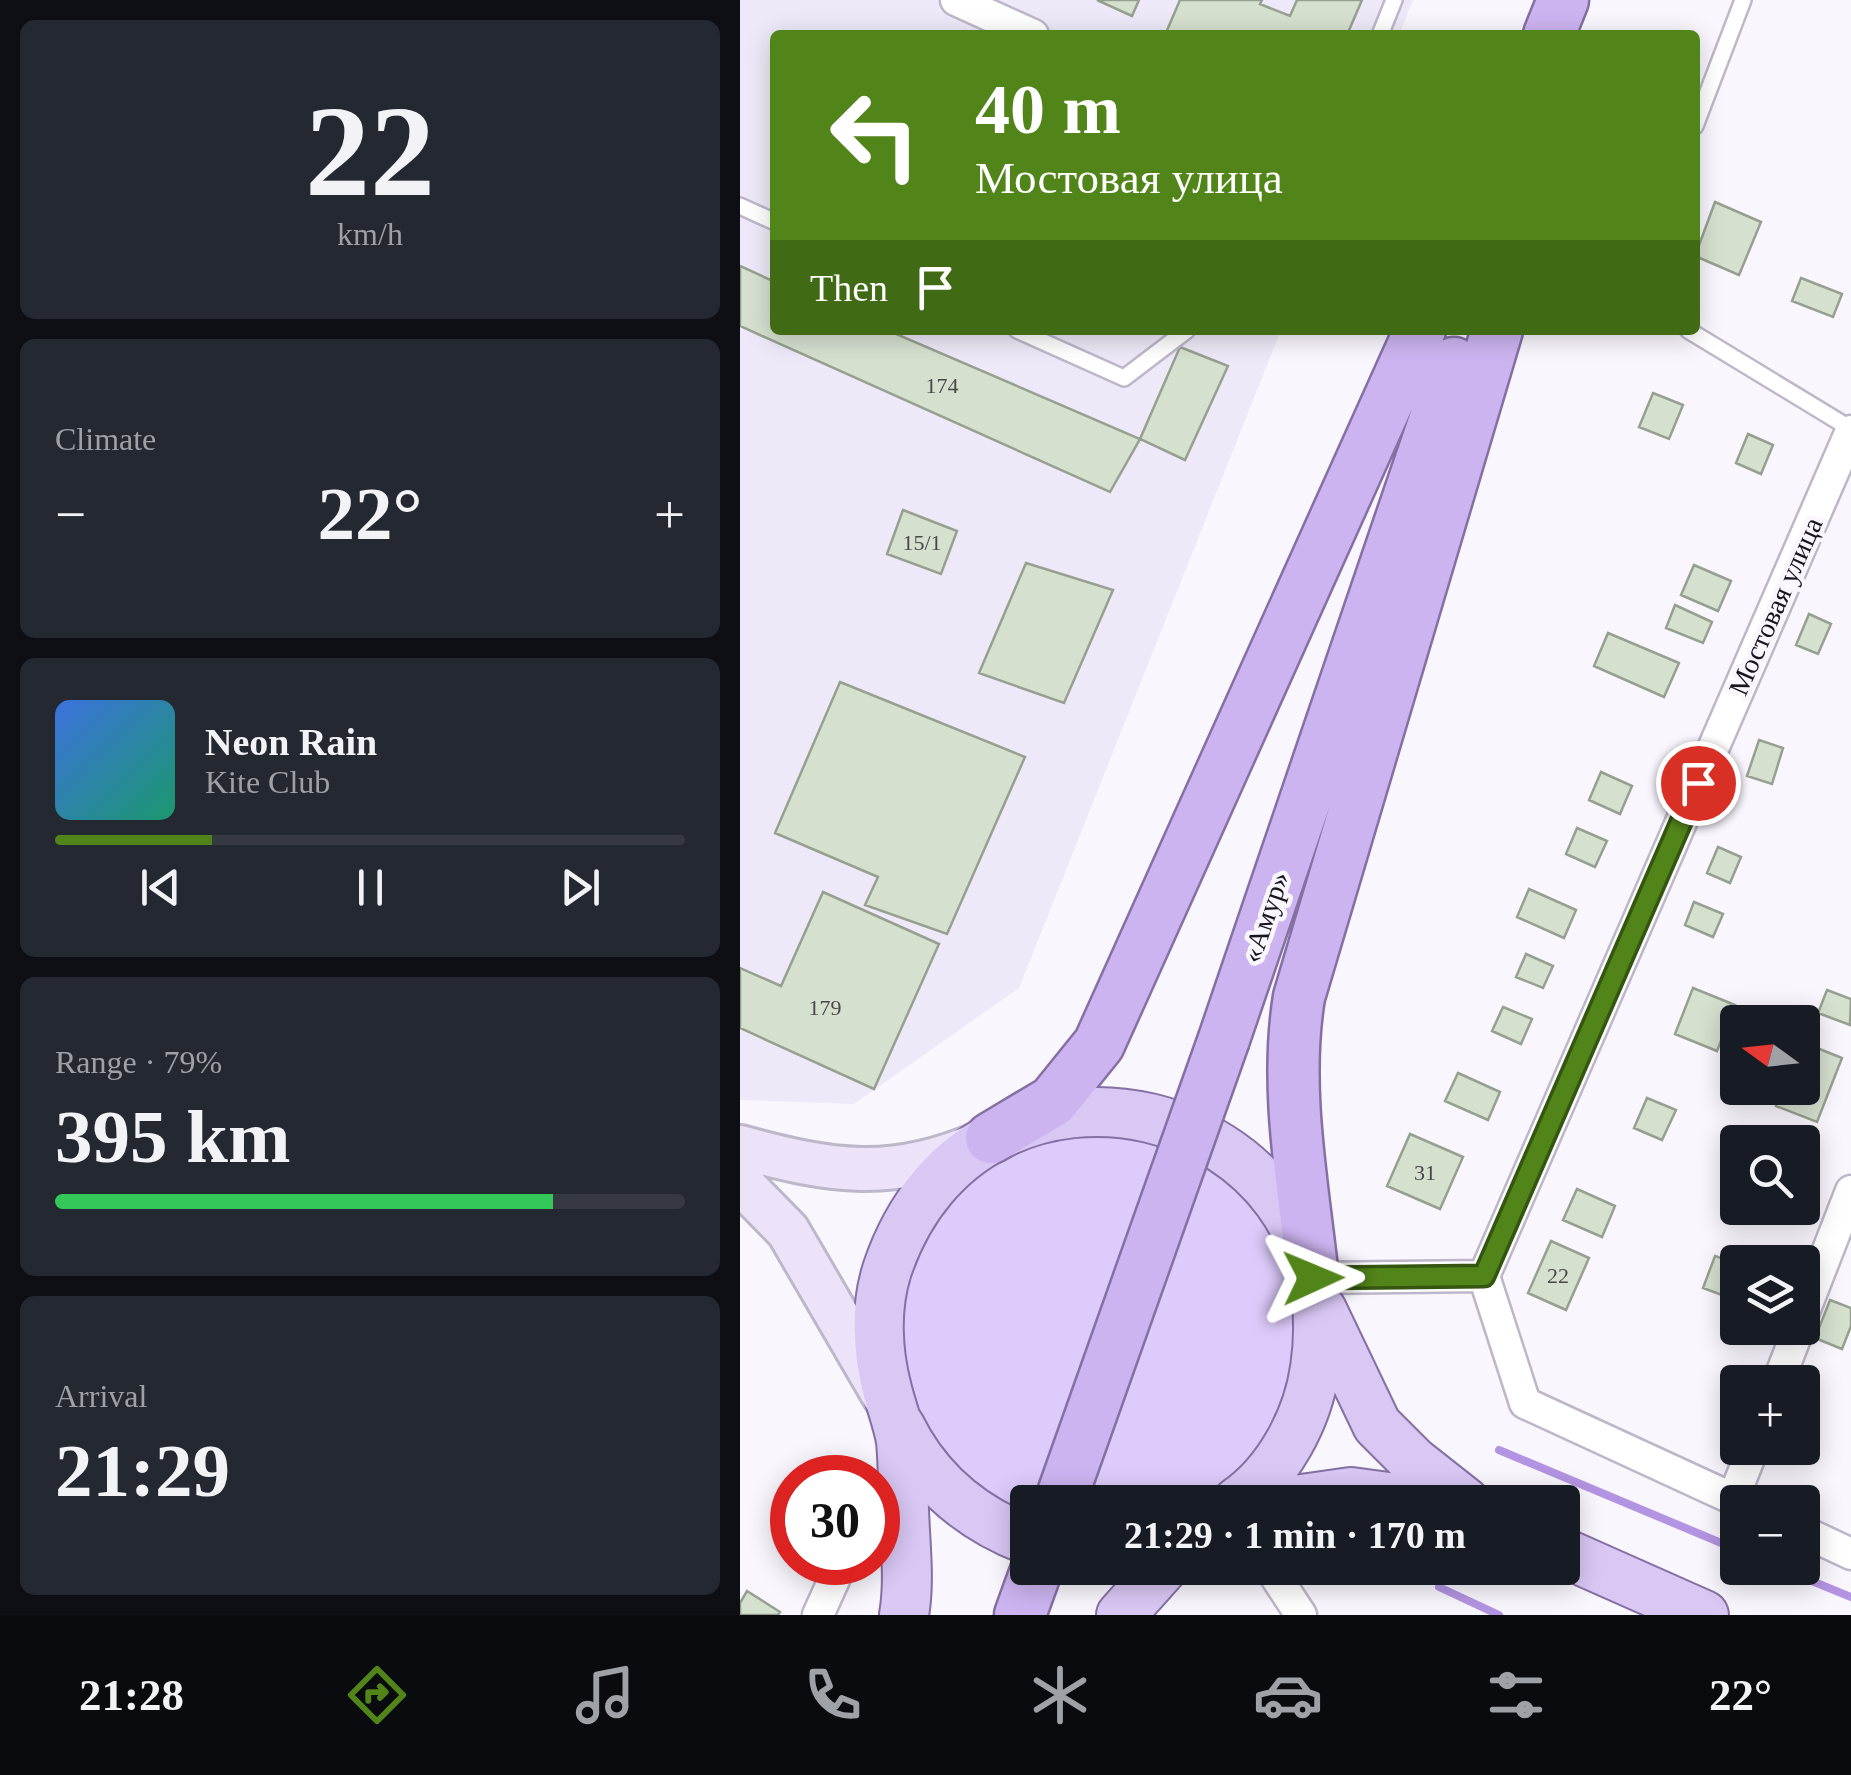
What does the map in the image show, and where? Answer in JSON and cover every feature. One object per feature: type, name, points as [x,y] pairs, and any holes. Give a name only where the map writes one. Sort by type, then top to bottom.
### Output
[{"type":"highway","points":[[1551,30],[1564,0]]},
{"type":"highway","points":[[1568,30],[1578,0]]},
{"type":"highway","points":[[1581,30],[1589,0]]},
{"type":"highway","points":[[991,1138],[1053,1101],[1099,1044],[1418,335]]},
{"type":"highway","name":"«Амур»","points":[[1066,1485],[1224,1039],[1463,335]]},
{"type":"highway","points":[[1313,1278],[1294,1092],[1294,1028],[1299,997],[1496,335]]},
{"type":"highway","points":[[1020,1615],[1031,1585]]},
{"type":"main road","points":[[740,1147],[832,1168],[881,1171],[963,1151],[1024,1123],[1065,1112],[1108,1110],[1151,1116],[1194,1131],[1230,1153],[1263,1183],[1289,1218],[1323,1315],[1377,1425],[1443,1485]]},
{"type":"main road","points":[[904,1615],[908,1578],[900,1439],[880,1362],[878,1320],[886,1275],[899,1237],[923,1198],[952,1166],[991,1138]]},
{"type":"main road","points":[[740,1182],[788,1232],[908,1443],[935,1480],[964,1507],[1010,1533]]},
{"type":"main road","points":[[1254,1485],[1273,1466],[1297,1428],[1312,1387],[1319,1344],[1313,1278]]},
{"type":"main road","points":[[1580,1560],[1704,1615]]},
{"type":"main road","points":[[1121,1615],[1148,1585]]},
{"type":"street","points":[[956,0],[1022,30]]},
{"type":"street","name":"Мостовая улица","points":[[1484,1276],[1851,430]]},
{"type":"street","points":[[1820,1270],[1851,1190]]},
{"type":"street","points":[[1313,1278],[1484,1276],[1525,1403],[1720,1494]]},
{"type":"street","points":[[1820,1540],[1851,1554]]},
{"type":"street","points":[[818,1615],[832,1585]]},
{"type":"street","points":[[1281,1585],[1301,1615]]},
{"type":"lane","points":[[1382,30],[1394,0]]},
{"type":"lane","points":[[1700,113],[1743,0]]},
{"type":"lane","points":[[740,206],[770,220]]},
{"type":"lane","points":[[1028,335],[1124,378],[1180,335]]},
{"type":"lane","points":[[1696,335],[1851,430]]},
{"type":"shaded area","points":[[740,0],[1413,0],[1401,30],[770,30],[770,335],[1279,335],[1019,988],[854,1104],[740,1100]]},
{"type":"shaded area","points":[[1147,1132],[1251,1194],[1292,1263],[1303,1343],[1282,1420],[1233,1485],[1010,1485],[1010,1515],[922,1435],[896,1360],[901,1279],[936,1208],[1030,1138]]},
{"type":"building","points":[[1097,0],[1139,0],[1132,16]]},
{"type":"building","points":[[1180,0],[1262,0],[1260,4],[1290,16],[1297,0],[1362,0],[1349,30],[1167,30]]},
{"type":"building","points":[[1715,202],[1761,222],[1739,275],[1700,258],[1700,242]]},
{"type":"building","points":[[740,266],[770,280],[770,335],[899,335],[1140,439],[1110,492],[740,326]]},
{"type":"building","points":[[1801,278],[1842,294],[1833,317],[1792,301]]},
{"type":"building","points":[[1180,347],[1228,366],[1185,460],[1140,439]]},
{"type":"building","points":[[1653,393],[1683,405],[1669,439],[1639,427]]},
{"type":"building","points":[[1748,434],[1773,445],[1761,474],[1736,463]]},
{"type":"building","points":[[903,510],[957,531],[941,574],[887,554]]},
{"type":"building","points":[[1026,563],[1113,590],[1064,703],[979,673]]},
{"type":"building","points":[[1694,565],[1731,581],[1718,611],[1681,595]]},
{"type":"building","points":[[1675,605],[1712,622],[1703,643],[1666,628]]},
{"type":"building","points":[[1809,614],[1831,624],[1818,654],[1796,645]]},
{"type":"building","points":[[1608,633],[1679,663],[1664,697],[1594,666]]},
{"type":"building","points":[[840,682],[1025,757],[947,934],[865,905],[878,877],[775,833]]},
{"type":"building","points":[[1759,740],[1783,748],[1772,784],[1747,776]]},
{"type":"building","points":[[1601,772],[1632,786],[1620,814],[1589,800]]},
{"type":"building","points":[[1577,828],[1607,841],[1595,867],[1566,854]]},
{"type":"building","points":[[1718,847],[1741,857],[1730,883],[1707,873]]},
{"type":"building","points":[[1529,889],[1576,910],[1564,938],[1517,917]]},
{"type":"building","points":[[823,892],[939,944],[874,1089],[740,1028],[740,968],[781,986]]},
{"type":"building","points":[[1694,902],[1723,914],[1713,937],[1685,925]]},
{"type":"building","points":[[1526,954],[1553,966],[1543,988],[1516,977]]},
{"type":"building","points":[[1693,988],[1735,1005],[1720,1005],[1717,1051],[1675,1034]]},
{"type":"building","points":[[1827,990],[1851,999],[1850,1025],[1820,1014]]},
{"type":"building","points":[[1503,1007],[1532,1019],[1521,1044],[1492,1031]]},
{"type":"building","points":[[1820,1049],[1842,1058],[1817,1122],[1776,1106],[1820,1105]]},
{"type":"building","points":[[1458,1073],[1500,1092],[1488,1120],[1445,1101]]},
{"type":"building","points":[[1647,1098],[1676,1110],[1662,1140],[1634,1128]]},
{"type":"building","points":[[1410,1134],[1463,1157],[1440,1209],[1387,1186]]},
{"type":"building","points":[[1577,1189],[1615,1206],[1602,1237],[1563,1220]]},
{"type":"building","points":[[1551,1241],[1589,1258],[1566,1310],[1528,1293]]},
{"type":"building","points":[[1715,1256],[1720,1258],[1720,1294],[1703,1288]]},
{"type":"building","points":[[1830,1300],[1851,1308],[1851,1326],[1842,1349],[1820,1340],[1820,1325]]},
{"type":"building","points":[[747,1591],[780,1612],[778,1615],[740,1615],[740,1603]]},
{"type":"waterway","points":[[1499,1450],[1720,1542]]},
{"type":"waterway","points":[[1820,1584],[1851,1597]]},
{"type":"waterway","points":[[1439,1587],[1499,1615]]},
{"type":"route","points":[[1313,1278],[1484,1276],[1698,783]]}]
